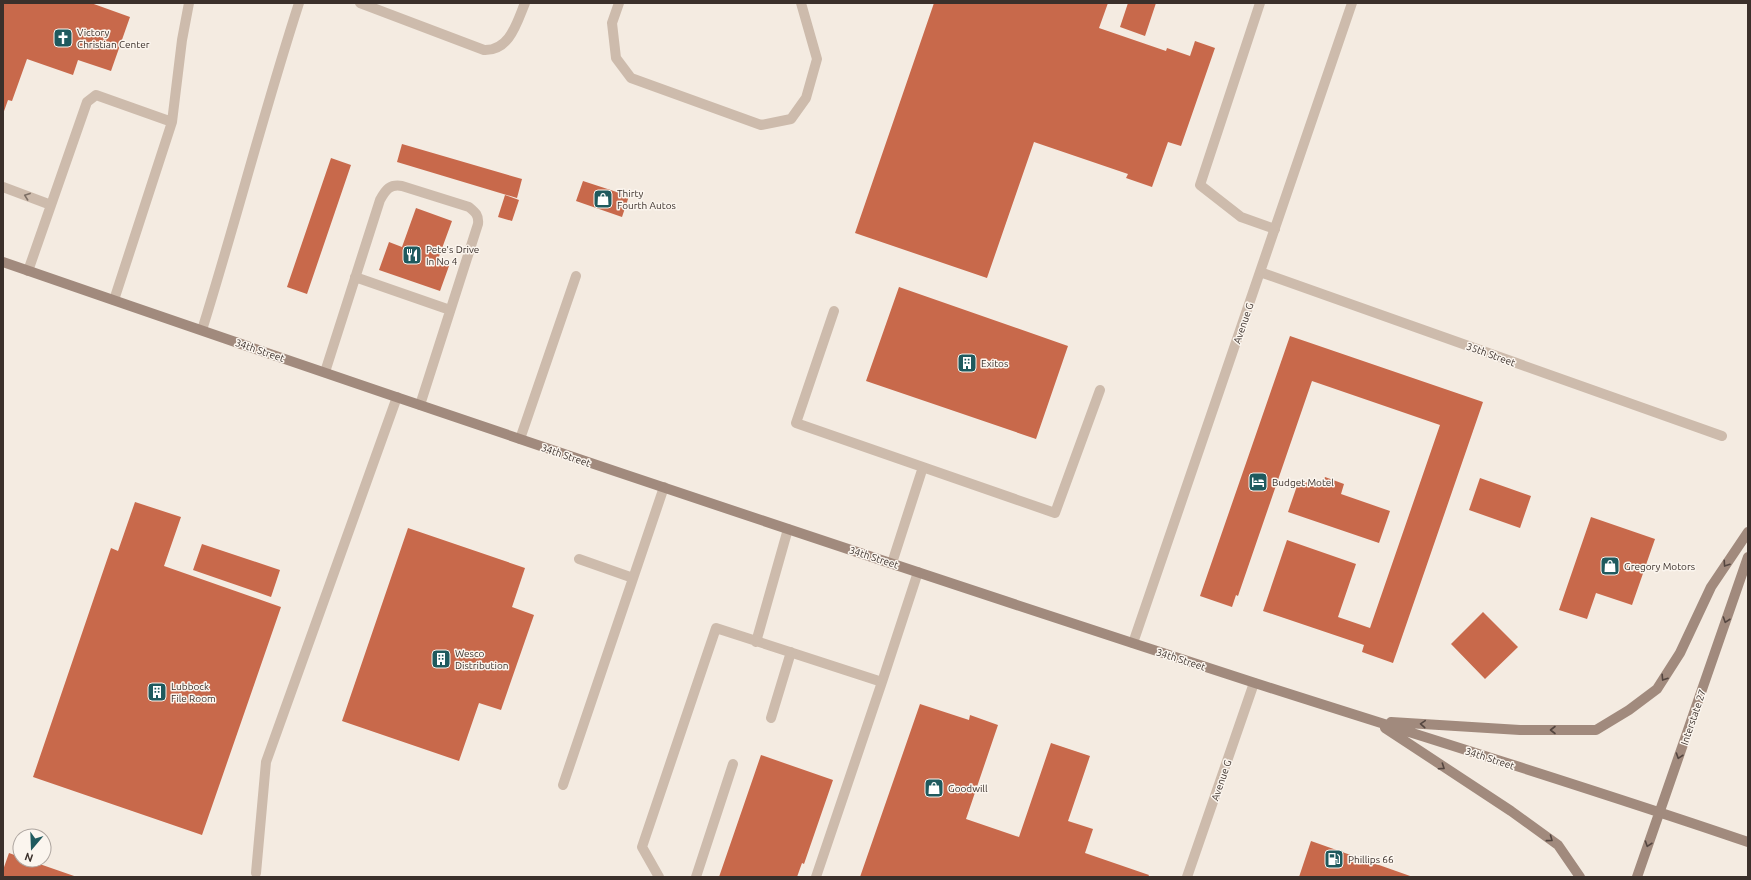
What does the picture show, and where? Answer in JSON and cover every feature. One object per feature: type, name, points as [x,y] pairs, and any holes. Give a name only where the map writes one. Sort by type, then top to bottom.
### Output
[{"type":"main road","name":"34th Street","points":[[3,262],[664,488],[1254,683],[1660,811],[1748,842]]},
{"type":"main road","points":[[1375,721],[1520,730],[1596,730],[1629,710],[1657,689],[1680,654],[1711,587],[1748,532]]},
{"type":"main road","name":"Interstate 27","points":[[1637,877],[1748,557]]},
{"type":"main road","points":[[1375,721],[1446,770],[1511,811],[1558,845],[1580,877]]},
{"type":"street","points":[[202,330],[221,270],[280,62],[299,3]]},
{"type":"street","points":[[360,3],[484,50],[492,50],[498,48],[510,36],[525,3]]},
{"type":"street","points":[[619,3],[612,23],[616,58],[631,78],[761,125],[791,119],[806,98],[817,59],[801,3]]},
{"type":"street","points":[[1260,3],[1200,185],[1241,217],[1275,229]]},
{"type":"street","name":"Avenue G","points":[[1133,643],[1352,3]]},
{"type":"street","points":[[114,300],[172,122],[186,4]]},
{"type":"street","points":[[28,271],[87,102],[96,95],[172,122]]},
{"type":"street","points":[[325,372],[380,200],[386,190],[394,185],[402,186],[469,206],[476,212],[479,218],[478,224],[420,405]]},
{"type":"street","points":[[3,187],[51,205]]},
{"type":"street","name":"35th Street","points":[[1260,272],[1722,436]]},
{"type":"street","points":[[520,439],[576,276]]},
{"type":"street","points":[[355,277],[450,310]]},
{"type":"street","points":[[834,311],[796,423],[1055,513],[1100,390]]},
{"type":"street","points":[[266,877],[255,875],[266,762],[397,397]]},
{"type":"street","points":[[892,563],[923,467]]},
{"type":"street","points":[[563,785],[664,488]]},
{"type":"street","points":[[756,642],[788,529]]},
{"type":"street","points":[[579,559],[633,578]]},
{"type":"street","points":[[816,877],[918,572]]},
{"type":"street","points":[[659,877],[642,847],[716,628],[882,682]]},
{"type":"street","points":[[771,718],[791,652]]},
{"type":"street","name":"Avenue G","points":[[1187,877],[1254,683]]},
{"type":"street","points":[[696,877],[733,764]]},
{"type":"building","name":"Victory Christian Center","points":[[3,3],[91,3],[130,17],[111,71],[78,60],[73,75],[27,59],[12,101],[8,100],[3,114]]},
{"type":"building","points":[[934,3],[1108,3],[1099,28],[1166,51],[1167,48],[1190,56],[1195,41],[1215,48],[1181,146],[1168,142],[1152,187],[1126,178],[1128,174],[1034,142],[987,278],[855,233]]},
{"type":"building","points":[[1128,3],[1156,3],[1145,36],[1120,27]]},
{"type":"building","points":[[402,144],[522,179],[517,198],[397,162]]},
{"type":"building","points":[[331,158],[351,165],[307,294],[287,287]]},
{"type":"building","name":"Thirty Fourth Autos","points":[[583,181],[629,196],[622,217],[576,201]]},
{"type":"building","points":[[505,195],[519,200],[512,221],[498,217]]},
{"type":"building","name":"Pete's Drive In No 4","points":[[416,208],[452,221],[437,262],[449,266],[440,291],[379,270],[389,242],[402,247]]},
{"type":"building","name":"Exitos","points":[[899,287],[1068,346],[1036,439],[866,381]]},
{"type":"building","name":"Budget Motel","points":[[1290,336],[1483,402],[1393,663],[1362,652],[1364,645],[1263,611],[1287,540],[1356,564],[1338,617],[1370,628],[1440,425],[1312,381],[1238,596],[1236,595],[1232,607],[1200,596]]},
{"type":"building","name":"Budget Motel","points":[[1325,477],[1344,484],[1341,494],[1390,511],[1379,543],[1288,512],[1299,480],[1321,487]]},
{"type":"building","points":[[1480,478],[1531,496],[1520,528],[1469,510]]},
{"type":"building","name":"Lubbock File Room","points":[[135,502],[181,517],[164,566],[281,607],[202,835],[33,777],[111,548],[118,551]]},
{"type":"building","name":"Gregory Motors","points":[[1591,517],[1655,539],[1632,605],[1596,593],[1587,619],[1559,610]]},
{"type":"building","name":"Wesco Distribution","points":[[408,528],[525,568],[512,607],[534,615],[501,710],[479,703],[459,761],[342,721]]},
{"type":"building","points":[[202,544],[280,570],[271,597],[193,570]]},
{"type":"building","points":[[1483,612],[1518,647],[1485,679],[1451,644]]},
{"type":"building","name":"Goodwill","points":[[920,704],[969,720],[970,715],[998,725],[966,819],[1019,837],[1051,743],[1090,756],[1068,821],[1093,829],[1085,853],[1149,875],[1148,877],[860,877]]},
{"type":"building","points":[[761,755],[833,780],[804,864],[802,863],[797,877],[719,877]]},
{"type":"building","name":"Phillips 66","points":[[1311,841],[1413,877],[1299,877]]},
{"type":"building","points":[[9,853],[12,854],[12,868],[51,868],[77,877],[3,877],[3,870]]},
{"type":"place","name":"Victory Christian Center","points":[[63,38]]},
{"type":"place","name":"Thirty Fourth Autos","points":[[603,199]]},
{"type":"place","name":"Pete's Drive In No 4","points":[[412,255]]},
{"type":"place","name":"Exitos","points":[[967,363]]},
{"type":"place","name":"Budget Motel","points":[[1258,482]]},
{"type":"place","name":"Gregory Motors","points":[[1610,566]]},
{"type":"place","name":"Wesco Distribution","points":[[441,659]]},
{"type":"place","name":"Lubbock File Room","points":[[157,692]]},
{"type":"place","name":"Goodwill","points":[[934,788]]},
{"type":"place","name":"Phillips 66","points":[[1334,859]]}]
